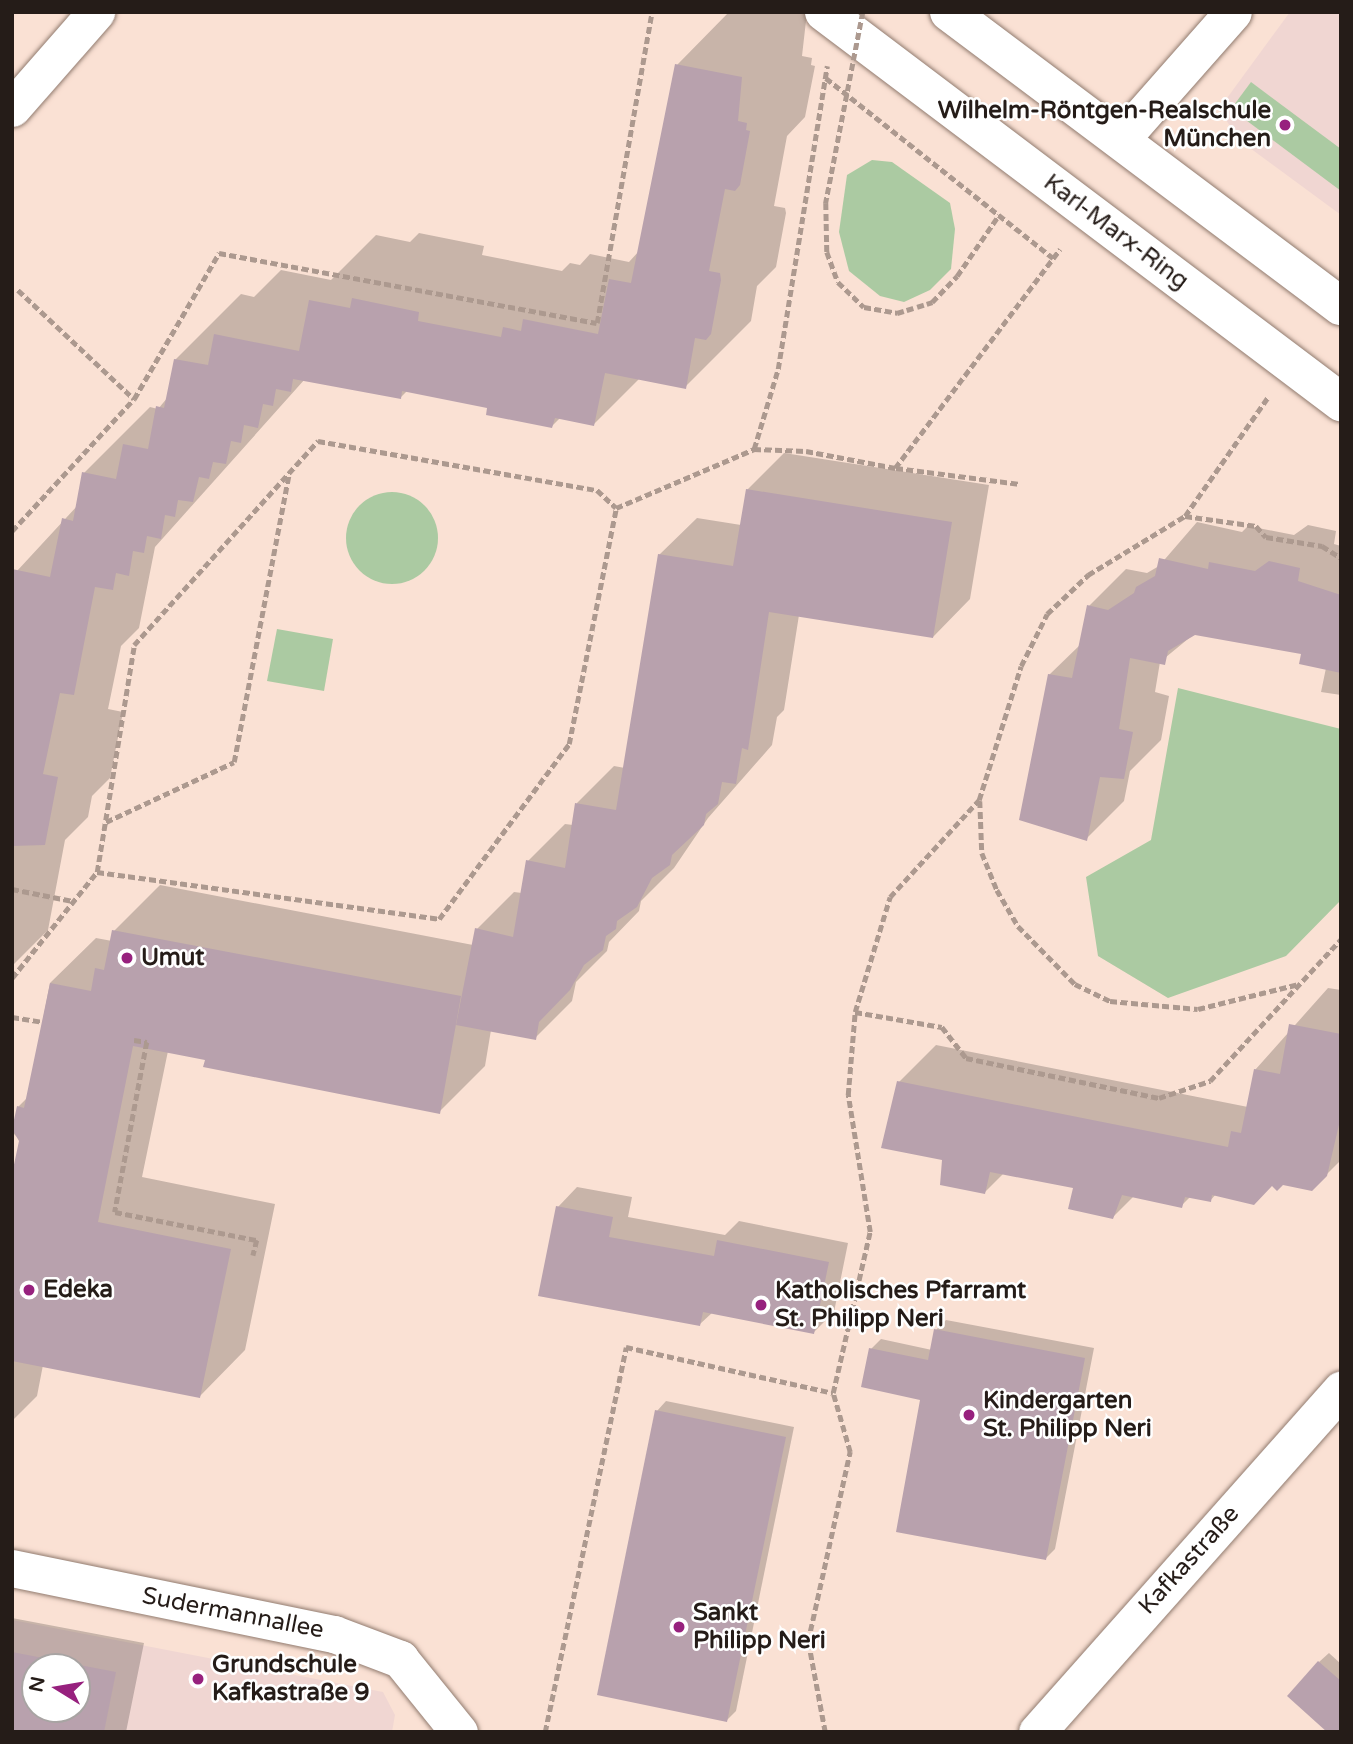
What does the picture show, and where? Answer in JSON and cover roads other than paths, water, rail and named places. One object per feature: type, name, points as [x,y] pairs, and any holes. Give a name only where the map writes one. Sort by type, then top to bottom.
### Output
[{"type":"main road","points":[[949,12],[1341,306]]},
{"type":"main road","name":"Karl-Marx-Ring","points":[[825,13],[1341,402]]},
{"type":"street","points":[[12,108],[96,12]]},
{"type":"street","points":[[1121,139],[1233,12]]},
{"type":"street","name":"Kafkastraße","points":[[1037,1732],[1341,1389]]},
{"type":"street","name":"Sudermannallee","points":[[12,1569],[334,1634],[400,1659],[459,1732]]},
{"type":"place","name":"Wilhelm-Röntgen-Realschule München","points":[[1285,125]]},
{"type":"place","name":"Umut","points":[[127,958]]},
{"type":"place","name":"Edeka","points":[[29,1290]]},
{"type":"place","name":"Katholisches Pfarramt St. Philipp Neri","points":[[761,1305]]},
{"type":"place","name":"Kindergarten St. Philipp Neri","points":[[969,1415]]},
{"type":"place","name":"Sankt Philipp Neri","points":[[679,1627]]},
{"type":"place","name":"Grundschule Kafkastraße 9","points":[[198,1679]]}]
